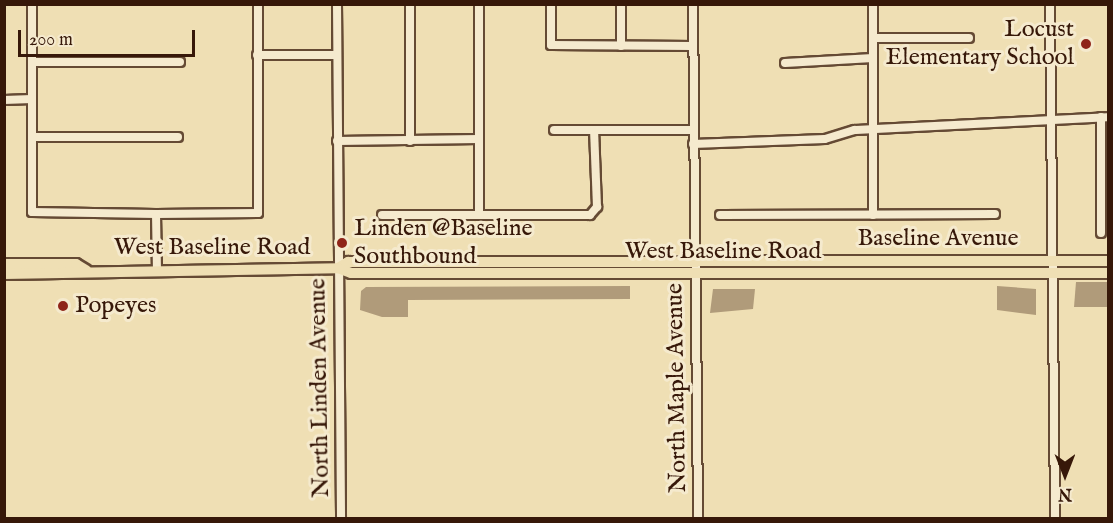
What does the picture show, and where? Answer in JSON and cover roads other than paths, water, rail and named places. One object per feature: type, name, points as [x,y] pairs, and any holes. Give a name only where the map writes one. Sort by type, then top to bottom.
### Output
[{"type":"main road","name":"Baseline Avenue","points":[[695,261],[1108,261]]},
{"type":"main road","name":"West Baseline Road","points":[[338,268],[348,262],[695,261]]},
{"type":"main road","name":"West Baseline Road","points":[[4,264],[76,264],[86,270]]},
{"type":"main road","name":"West Baseline Road","points":[[4,274],[75,273],[86,270],[338,268],[351,273],[1108,273]]},
{"type":"street","points":[[32,4],[32,212],[156,214],[258,213],[258,4]]},
{"type":"street","name":"North Linden Avenue","points":[[337,4],[341,519]]},
{"type":"street","points":[[410,4],[410,141]]},
{"type":"street","points":[[478,214],[479,4]]},
{"type":"street","points":[[550,4],[551,45],[693,46]]},
{"type":"street","points":[[621,4],[621,46]]},
{"type":"street","name":"North Maple Avenue","points":[[693,4],[698,519]]},
{"type":"street","points":[[873,4],[873,215]]},
{"type":"street","points":[[1050,4],[1055,519]]},
{"type":"street","points":[[873,38],[969,38]]},
{"type":"street","points":[[257,55],[337,55]]},
{"type":"street","points":[[785,63],[873,58]]},
{"type":"street","points":[[32,62],[180,62]]},
{"type":"street","points":[[4,100],[32,99]]},
{"type":"street","points":[[693,144],[825,139],[855,130],[1105,117],[1101,233]]},
{"type":"street","points":[[554,130],[693,130]]},
{"type":"street","points":[[382,215],[594,214],[597,207],[594,130]]},
{"type":"street","points":[[32,136],[178,136]]},
{"type":"street","points":[[338,141],[479,139]]},
{"type":"street","points":[[156,214],[157,270]]},
{"type":"street","points":[[720,215],[995,214]]},
{"type":"place","name":"Locust Elementary School","points":[[1086,44]]},
{"type":"place","name":"Linden @Baseline Southbound","points":[[342,243]]},
{"type":"place","name":"Popeyes","points":[[63,306]]}]
